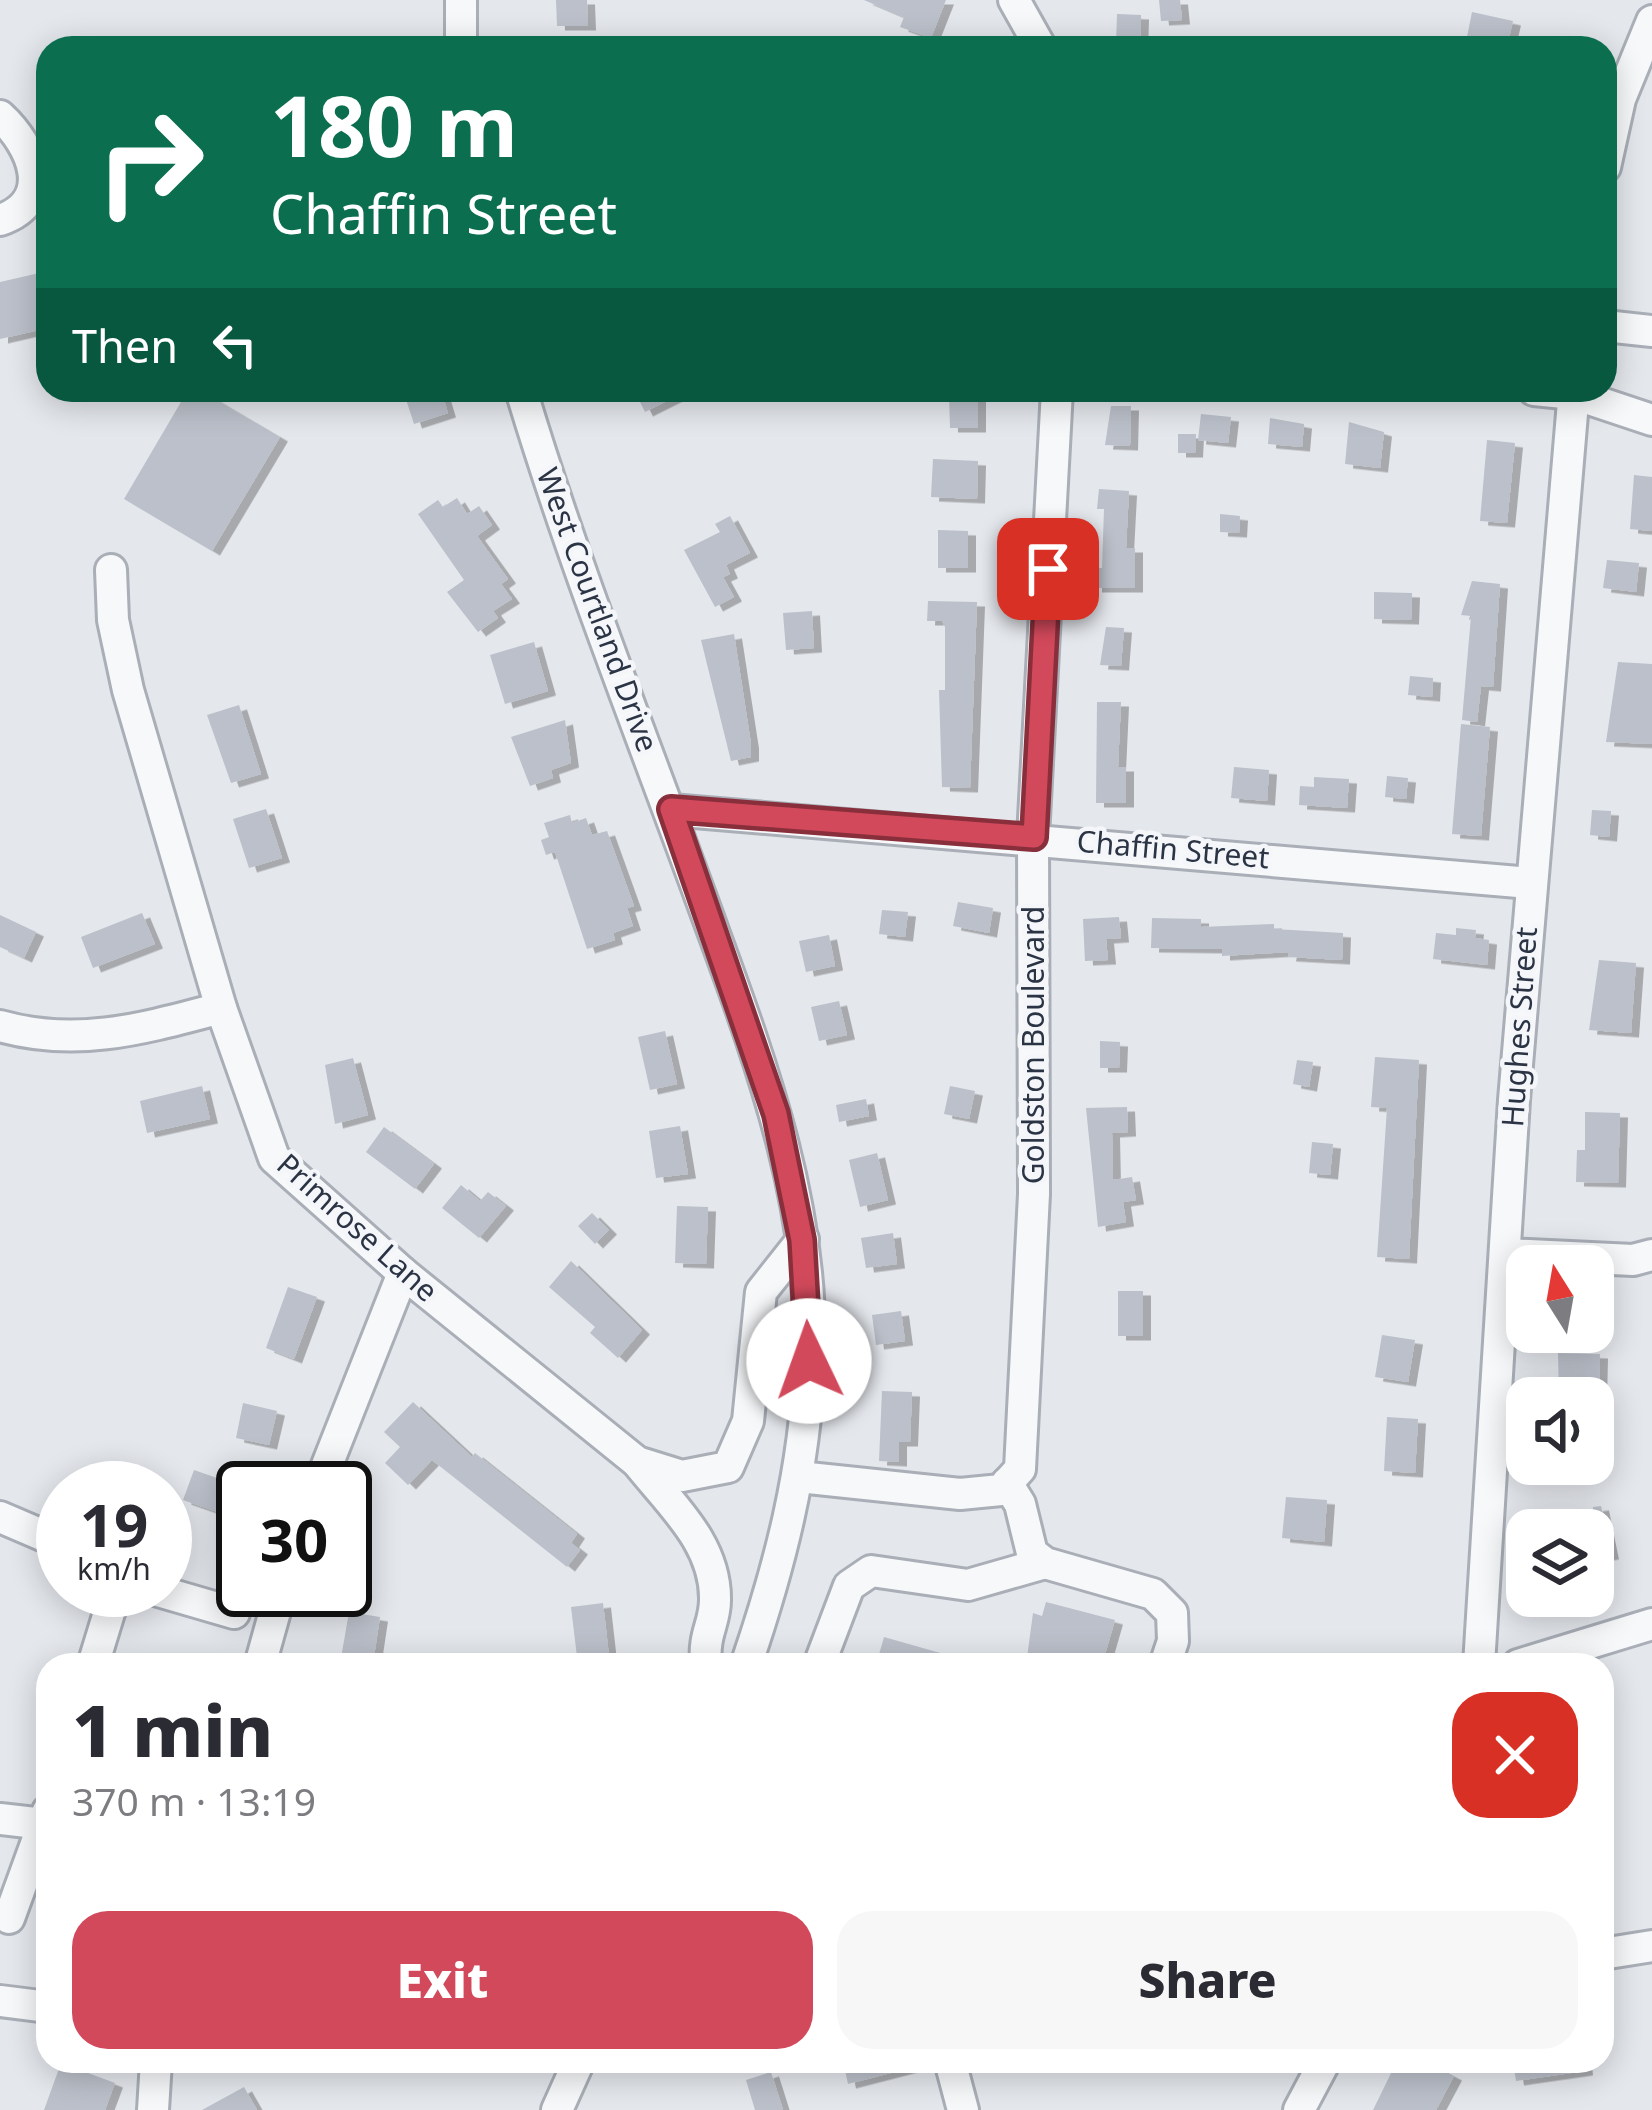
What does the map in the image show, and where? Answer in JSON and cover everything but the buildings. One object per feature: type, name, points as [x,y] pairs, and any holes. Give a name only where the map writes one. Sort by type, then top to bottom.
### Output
[{"type":"street","points":[[460,0],[461,36]]},
{"type":"street","points":[[1014,0],[1034,36]]},
{"type":"street","points":[[1617,113],[1652,21]]},
{"type":"street","points":[[0,116],[35,136],[34,188],[24,207],[0,220]]},
{"type":"street","points":[[1617,327],[1652,331]]},
{"type":"street","name":"West Courtland Drive","points":[[525,402],[554,502],[751,1031],[776,1114],[802,1240],[809,1361],[799,1477],[780,1566],[750,1653]]},
{"type":"street","name":"Goldston Boulevard","points":[[1007,1483],[1019,1469],[1024,1424],[1032,1240],[1034,837],[1056,402]]},
{"type":"street","name":"Hughes Street","points":[[1480,1653],[1504,1254],[1573,402]]},
{"type":"street","points":[[1602,402],[1652,420]]},
{"type":"street","name":"Primrose Lane","points":[[110,569],[117,637],[154,777],[221,1008],[274,1157],[404,1273],[637,1462],[708,1551],[716,1608],[704,1636],[705,1653]]},
{"type":"street","name":"Chaffin Street","points":[[671,809],[1034,837],[1532,884]]},
{"type":"street","points":[[0,1026],[39,1037],[74,1039],[140,1030],[221,1008]]},
{"type":"street","name":"Primrose Lane","points":[[637,1462],[682,1476],[728,1467],[748,1421],[761,1292],[802,1240]]},
{"type":"street","points":[[1504,1254],[1633,1259],[1652,1255]]},
{"type":"street","points":[[329,1461],[404,1273]]},
{"type":"street","points":[[799,1477],[960,1494],[1001,1490],[1007,1483],[1020,1504],[1032,1553],[1045,1563],[1153,1594],[1172,1613],[1169,1653]]},
{"type":"street","points":[[0,1517],[36,1532]]},
{"type":"street","points":[[824,1653],[849,1586],[871,1571],[968,1586],[1045,1563]]},
{"type":"street","points":[[97,1653],[108,1617]]},
{"type":"street","points":[[263,1653],[273,1617]]},
{"type":"street","points":[[1557,1653],[1652,1624]]},
{"type":"street","points":[[0,1819],[36,1817]]},
{"type":"street","points":[[9,1918],[36,1844]]},
{"type":"street","points":[[1614,1952],[1652,1946]]},
{"type":"street","points":[[0,2001],[36,2005]]},
{"type":"street","points":[[153,2110],[155,2073]]},
{"type":"street","points":[[557,2110],[574,2073]]},
{"type":"street","points":[[953,2073],[963,2110]]},
{"type":"street","points":[[1299,2110],[1319,2073]]},
{"type":"route","points":[[809,1361],[802,1240],[776,1114],[671,809],[1034,837],[1048,569]]}]
